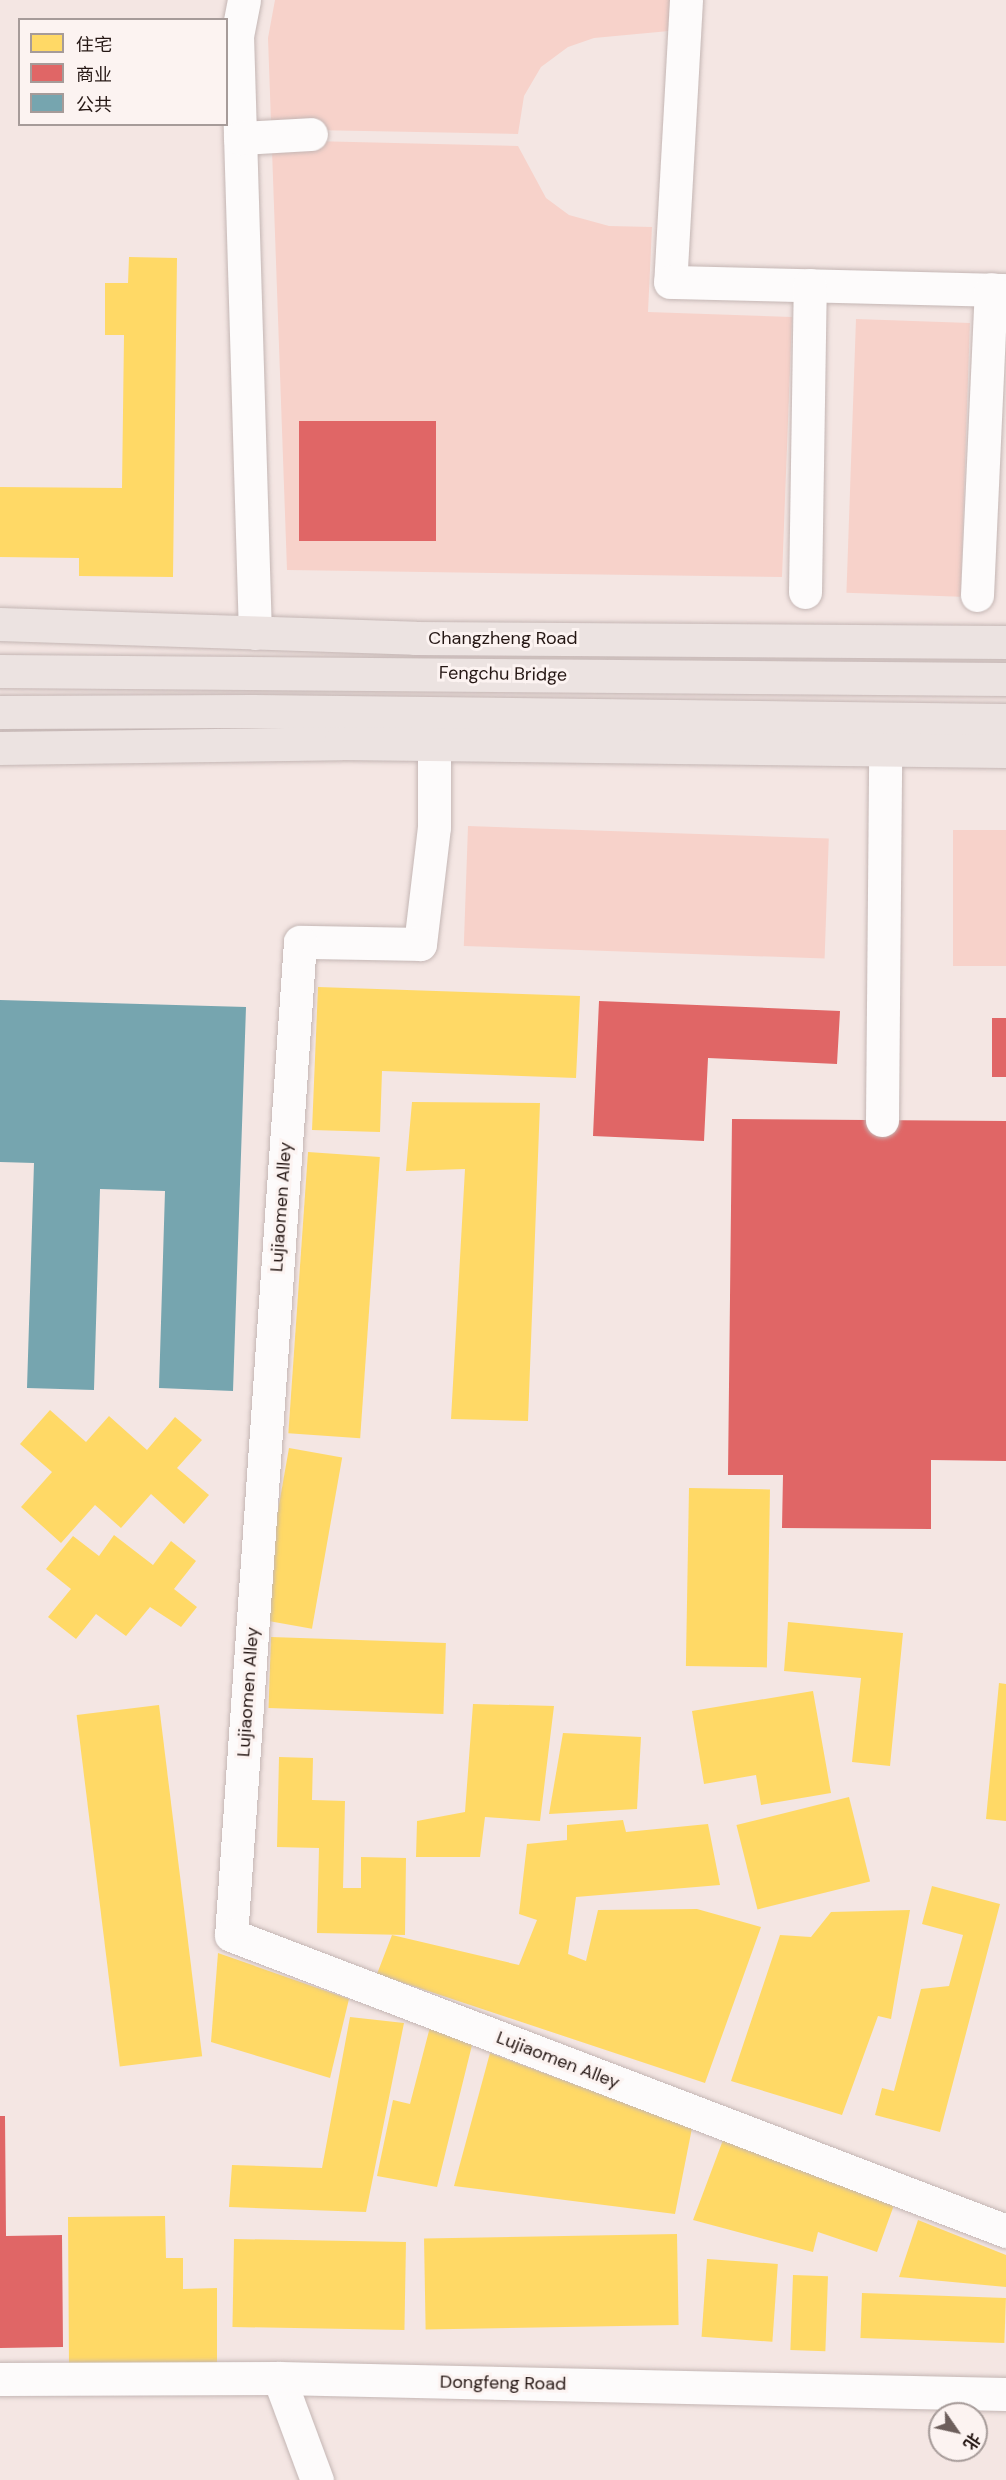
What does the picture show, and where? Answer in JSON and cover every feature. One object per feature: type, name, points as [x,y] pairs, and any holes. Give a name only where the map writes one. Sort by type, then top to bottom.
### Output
[{"type":"main road","name":"Changzheng Road","points":[[0,624],[415,638],[1006,642]]},
{"type":"main road","name":"Fengchu Bridge","points":[[0,671],[1006,679]]},
{"type":"main road","points":[[0,712],[1006,720]]},
{"type":"main road","points":[[0,748],[434,744],[1006,751]]},
{"type":"street","points":[[244,0],[237,35],[255,633]]},
{"type":"street","points":[[686,0],[670,282],[999,289],[977,595]]},
{"type":"street","points":[[240,138],[311,134]]},
{"type":"street","points":[[805,592],[810,285]]},
{"type":"street","name":"Lujiaomen Alley","points":[[434,744],[434,827],[420,944],[300,942],[231,1935],[1006,2231]]},
{"type":"street","points":[[882,1120],[885,749]]},
{"type":"street","points":[[279,2378],[317,2480]]},
{"type":"street","name":"Dongfeng Road","points":[[0,2379],[279,2378],[1006,2394]]},
{"type":"shaded area","points":[[275,0],[671,0],[669,31],[594,38],[568,47],[541,67],[524,96],[518,134],[312,130],[311,141],[518,146],[546,198],[569,215],[609,226],[652,227],[648,312],[792,317],[782,577],[287,570],[268,38]]},
{"type":"shaded area","points":[[856,319],[970,323],[960,597],[846,593]]},
{"type":"shaded area","points":[[468,826],[829,839],[825,959],[464,946]]},
{"type":"shaded area","points":[[953,830],[1006,830],[1006,966],[953,966]]},
{"type":"building: 住宅","points":[[129,257],[177,258],[173,577],[79,576],[79,558],[0,557],[0,487],[122,488],[124,335],[105,335],[105,283],[128,283]]},
{"type":"building: 住宅","points":[[318,987],[580,996],[576,1078],[382,1071],[380,1132],[312,1130]]},
{"type":"building: 住宅","points":[[412,1102],[540,1103],[528,1421],[451,1419],[465,1169],[406,1171]]},
{"type":"building: 住宅","points":[[308,1152],[380,1157],[360,1438],[288,1433]]},
{"type":"building: 住宅","points":[[50,1410],[86,1442],[109,1416],[147,1450],[175,1417],[202,1440],[177,1468],[209,1495],[184,1524],[151,1494],[121,1528],[95,1505],[61,1543],[21,1507],[52,1472],[20,1444]]},
{"type":"building: 住宅","points":[[289,1448],[342,1457],[312,1629],[259,1619]]},
{"type":"building: 住宅","points":[[689,1488],[770,1489],[767,1667],[686,1666]]},
{"type":"building: 住宅","points":[[114,1535],[153,1565],[171,1541],[196,1561],[174,1589],[197,1607],[181,1627],[150,1607],[126,1636],[96,1614],[76,1639],[48,1617],[71,1589],[46,1569],[73,1536],[99,1556]]},
{"type":"building: 住宅","points":[[788,1622],[903,1633],[890,1766],[852,1762],[861,1678],[784,1671]]},
{"type":"building: 住宅","points":[[271,1637],[446,1643],[443,1714],[269,1708]]},
{"type":"building: 住宅","points":[[999,1683],[1006,1684],[1006,1821],[986,1819]]},
{"type":"building: 住宅","points":[[813,1691],[831,1793],[761,1805],[756,1775],[704,1784],[692,1711]]},
{"type":"building: 住宅","points":[[473,1704],[554,1706],[540,1821],[485,1817],[480,1857],[416,1857],[417,1821],[465,1812]]},
{"type":"building: 住宅","points":[[159,1705],[202,2056],[120,2066],[77,1715]]},
{"type":"building: 住宅","points":[[563,1733],[641,1737],[637,1809],[549,1814]]},
{"type":"building: 住宅","points":[[279,1757],[313,1758],[312,1800],[345,1801],[343,1888],[361,1888],[361,1857],[406,1858],[405,1935],[317,1933],[319,1848],[277,1847]]},
{"type":"building: 住宅","points":[[849,1797],[870,1881],[757,1909],[736,1825]]},
{"type":"building: 住宅","points":[[623,1820],[626,1832],[708,1824],[720,1885],[576,1897],[568,1954],[586,1961],[598,1910],[697,1909],[761,1927],[705,2083],[377,1974],[392,1935],[519,1965],[537,1920],[519,1914],[527,1844],[567,1840],[567,1825]]},
{"type":"building: 住宅","points":[[932,1886],[1000,1904],[940,2132],[875,2115],[882,2088],[894,2091],[921,1989],[949,1986],[963,1935],[922,1924]]},
{"type":"building: 住宅","points":[[910,1910],[891,2019],[878,2016],[842,2115],[731,2081],[780,1935],[811,1937],[831,1912]]},
{"type":"building: 住宅","points":[[218,1953],[349,1999],[330,2078],[211,2042]]},
{"type":"building: 住宅","points":[[350,2017],[404,2023],[366,2212],[229,2207],[232,2165],[322,2168]]},
{"type":"building: 住宅","points":[[430,2027],[473,2041],[437,2187],[377,2176],[393,2100],[410,2104]]},
{"type":"building: 住宅","points":[[490,2053],[692,2128],[675,2214],[454,2186]]},
{"type":"building: 住宅","points":[[723,2140],[894,2205],[877,2252],[818,2232],[813,2252],[693,2220]]},
{"type":"building: 住宅","points":[[165,2216],[166,2258],[183,2258],[183,2289],[217,2288],[217,2365],[69,2366],[68,2217]]},
{"type":"building: 住宅","points":[[918,2220],[1006,2255],[1006,2287],[899,2277]]},
{"type":"building: 住宅","points":[[677,2234],[679,2325],[426,2329],[424,2238]]},
{"type":"building: 住宅","points":[[234,2239],[406,2242],[404,2330],[232,2327]]},
{"type":"building: 住宅","points":[[707,2259],[778,2264],[772,2342],[702,2337]]},
{"type":"building: 住宅","points":[[793,2275],[828,2276],[825,2351],[790,2350]]},
{"type":"building: 住宅","points":[[862,2293],[1006,2298],[1004,2343],[860,2338]]},
{"type":"building: 商业","points":[[299,421],[436,421],[436,541],[299,541]]},
{"type":"building: 商业","points":[[599,1001],[840,1011],[837,1064],[708,1058],[704,1141],[593,1136]]},
{"type":"building: 商业","points":[[992,1018],[1006,1018],[1006,1077],[992,1077]]},
{"type":"building: 商业","points":[[732,1119],[1006,1121],[1006,1461],[931,1460],[931,1529],[782,1528],[783,1475],[728,1475]]},
{"type":"building: 商业","points":[[0,2116],[5,2116],[6,2236],[62,2235],[63,2347],[0,2348]]},
{"type":"building: 公共","points":[[0,1000],[246,1007],[233,1391],[159,1388],[165,1191],[100,1189],[94,1390],[27,1388],[34,1163],[0,1162]]}]
